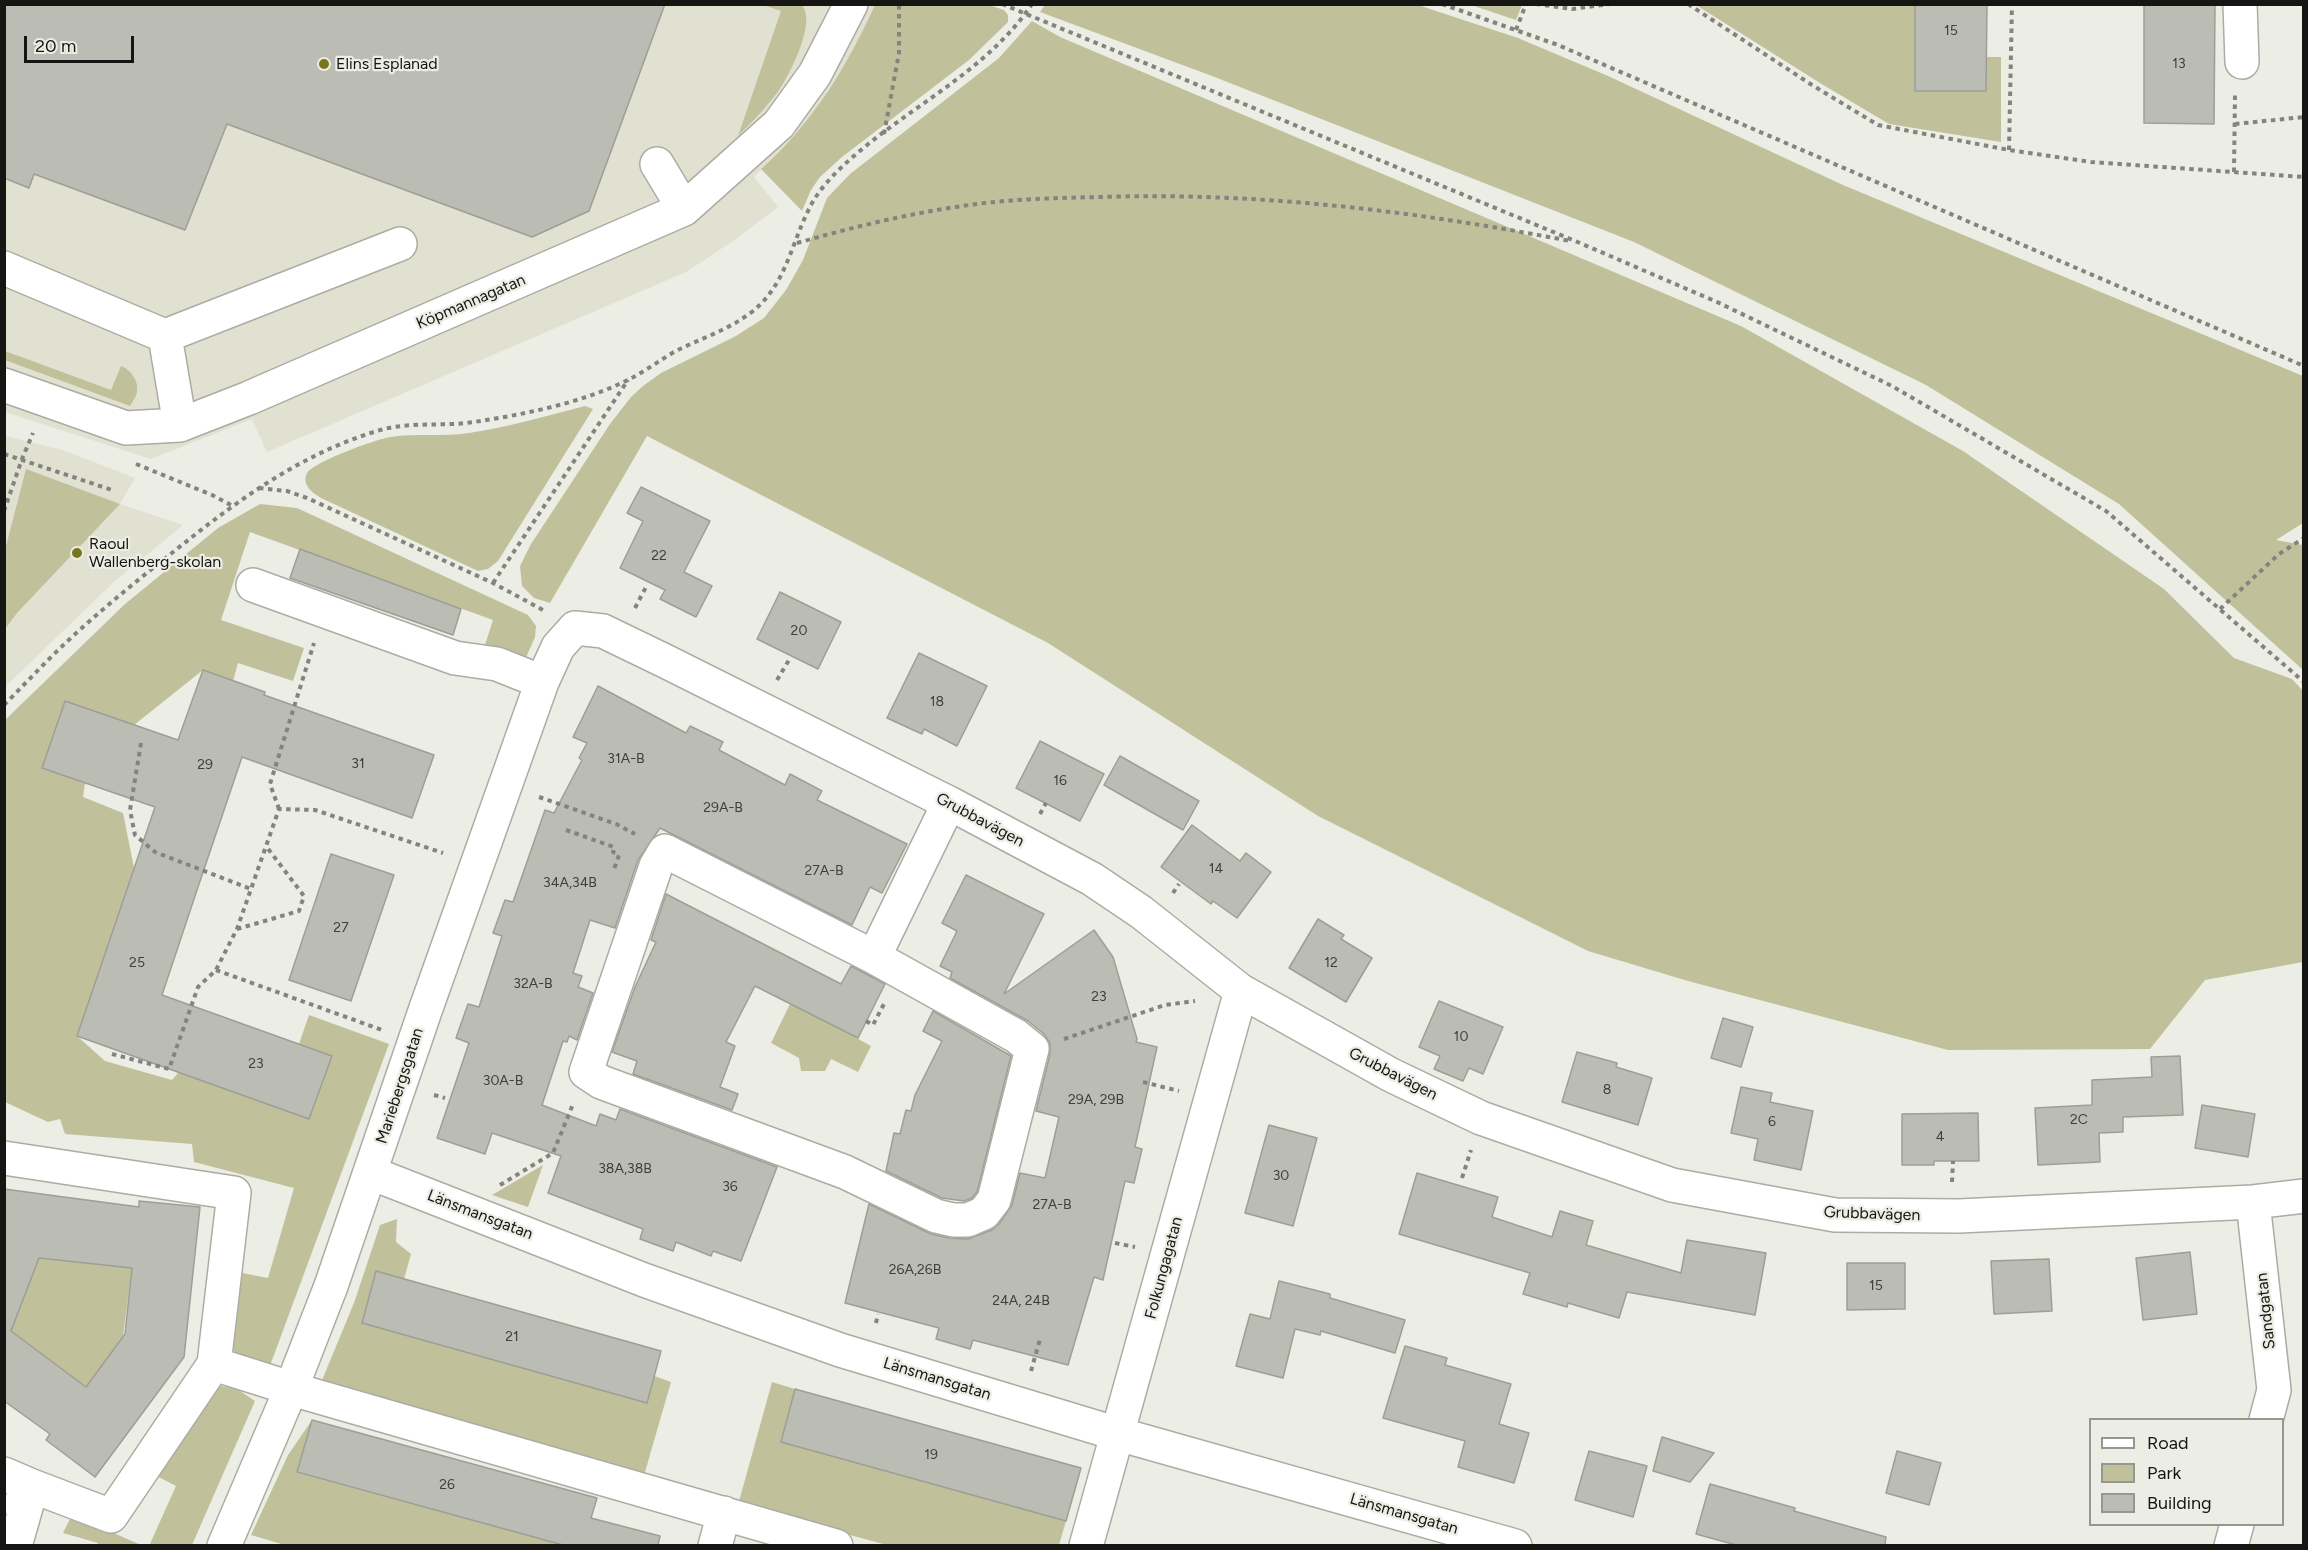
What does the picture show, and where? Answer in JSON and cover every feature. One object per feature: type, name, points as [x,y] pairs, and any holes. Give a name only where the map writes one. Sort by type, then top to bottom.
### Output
[{"type":"street","name":"Köpmannagatan","points":[[4,385],[126,428],[180,425],[249,398],[684,209],[778,124],[815,74],[851,4]]},
{"type":"street","points":[[2240,4],[2242,62]]},
{"type":"street","points":[[657,164],[684,209]]},
{"type":"street","points":[[4,268],[165,336],[400,244]]},
{"type":"street","points":[[165,336],[180,425]]},
{"type":"street","points":[[253,585],[455,658],[497,664],[542,682]]},
{"type":"street","name":"Mariebergsgatan","points":[[233,1544],[331,1286],[542,682],[558,647],[575,628]]},
{"type":"street","name":"Grubbavägen","points":[[575,628],[603,631],[628,643],[949,803],[1092,879],[1141,912],[1241,991],[1390,1075],[1481,1118],[1672,1185],[1835,1215],[1959,1216],[2253,1202],[2304,1196]]},
{"type":"street","points":[[874,957],[949,803]]},
{"type":"street","points":[[665,851],[874,957],[1016,1036],[1032,1049],[994,1200],[984,1213],[968,1220],[953,1220],[936,1216],[845,1172],[601,1082],[586,1072],[656,866],[665,851]]},
{"type":"street","name":"Folkungagatan","points":[[1086,1545],[1241,991]]},
{"type":"street","points":[[4,1158],[234,1193],[214,1364],[111,1516],[18,1480]]},
{"type":"street","name":"Länsmansgatan","points":[[371,1173],[644,1280],[840,1350],[1118,1434],[1515,1545]]},
{"type":"street","name":"Sandgatan","points":[[2253,1202],[2274,1390],[2266,1418]]},
{"type":"street","points":[[214,1364],[291,1389],[836,1545]]},
{"type":"street","points":[[4,1527],[18,1480]]},
{"type":"street","points":[[15,1545],[18,1480]]},
{"type":"street","points":[[715,1545],[724,1513]]},
{"type":"street","points":[[2231,1545],[2236,1526]]},
{"type":"path","points":[[884,134],[899,53],[899,4]]},
{"type":"path","points":[[1002,4],[1580,243],[1717,302],[1892,386],[2106,511],[2304,682]]},
{"type":"path","points":[[4,705],[81,629],[173,552],[231,506],[308,458],[380,429],[409,425],[467,423],[512,416],[573,400],[628,380],[676,351],[719,333],[750,314],[769,297],[782,277],[809,208],[827,181],[848,161],[978,62],[1026,14],[1032,4]]},
{"type":"path","points":[[1442,4],[1569,50],[2304,366]]},
{"type":"path","points":[[1516,30],[1526,4]]},
{"type":"path","points":[[1536,4],[1572,9],[1610,4]]},
{"type":"path","points":[[1688,4],[1878,125],[2010,150],[2102,163],[2304,177]]},
{"type":"path","points":[[2010,150],[2012,4]]},
{"type":"path","points":[[2234,172],[2235,75],[2242,62]]},
{"type":"path","points":[[2235,124],[2304,117]]},
{"type":"path","points":[[796,243],[874,222],[958,206],[1040,198],[1177,195],[1331,204],[1477,223],[1580,243]]},
{"type":"path","points":[[493,583],[628,380]]},
{"type":"path","points":[[4,511],[35,429]]},
{"type":"path","points":[[4,454],[115,491]]},
{"type":"path","points":[[259,488],[287,491],[307,498],[493,583],[575,628]]},
{"type":"path","points":[[2220,609],[2279,554],[2304,538]]},
{"type":"path","points":[[633,611],[647,585]]},
{"type":"path","points":[[112,1054],[169,1069],[198,987],[216,970],[237,929],[279,809],[270,784],[309,656],[326,611]]},
{"type":"path","points":[[777,681],[789,660]]},
{"type":"path","points":[[141,743],[130,810],[135,835],[155,852],[250,889]]},
{"type":"path","points":[[533,794],[616,824],[665,851]]},
{"type":"path","points":[[279,809],[315,810],[477,864]]},
{"type":"path","points":[[566,830],[614,847],[613,852],[619,855],[614,869]]},
{"type":"path","points":[[237,929],[299,910],[304,896],[266,845]]},
{"type":"path","points":[[216,970],[415,1041]]},
{"type":"path","points":[[1032,1049],[1165,1005],[1205,999]]},
{"type":"path","points":[[491,1190],[553,1153],[586,1072]]},
{"type":"path","points":[[1143,1082],[1181,1092]]},
{"type":"path","points":[[1462,1178],[1472,1147]]},
{"type":"path","points":[[1030,1372],[1040,1339]]},
{"type":"shaded area","points":[[5,5],[875,5],[859,41],[810,119],[754,177],[778,207],[736,239],[686,272],[267,452],[252,419],[151,459],[5,412]]},
{"type":"shaded area","name":"Raoul Wallenberg-skolan","points":[[5,436],[63,450],[135,478],[120,504],[183,525],[115,581],[5,687]]},
{"type":"green space","points":[[1522,4],[1516,20],[1471,5]]},
{"type":"green space","points":[[763,5],[802,5],[806,13],[804,34],[796,58],[781,87],[738,136],[781,11]]},
{"type":"green space","points":[[875,5],[989,5],[1004,10],[1008,15],[1008,22],[969,60],[842,157],[820,177],[811,190],[802,211],[761,169],[797,133],[827,93],[853,50]]},
{"type":"green space","points":[[1045,5],[1418,5],[1518,38],[1608,76],[1843,185],[2303,376],[2303,523],[2276,540],[2303,545],[2303,670],[2119,504],[1926,385],[1634,242],[1212,76],[1040,12]]},
{"type":"green space","points":[[1696,5],[1915,5],[1915,91],[1986,91],[1986,57],[2001,57],[2001,142],[1889,124]]},
{"type":"green space","points":[[1032,21],[1060,37],[1741,326],[1963,451],[2164,589],[2234,658],[2292,679],[2304,692],[2303,962],[2205,980],[2150,1049],[1948,1050],[1688,981],[1588,951],[1318,816],[1048,643],[647,436],[550,603],[534,598],[522,586],[520,566],[531,544],[610,424],[631,397],[661,373],[736,336],[764,318],[786,290],[803,260],[827,198],[850,174],[999,58]]},
{"type":"green space","points":[[5,351],[111,390],[121,366],[128,370],[135,379],[136,395],[130,406],[5,360]]},
{"type":"green space","points":[[585,406],[593,409],[498,561],[488,569],[478,571],[321,498],[307,485],[307,473],[312,468],[360,446],[383,439],[400,436],[469,433]]},
{"type":"green space","points":[[26,469],[120,504],[17,613],[5,629],[5,550]]},
{"type":"green space","points":[[260,504],[297,508],[528,615],[536,626],[535,637],[524,662],[484,648],[493,620],[250,532],[221,620],[304,648],[293,681],[238,663],[233,681],[203,670],[134,725],[65,701],[42,768],[85,783],[83,797],[123,813],[134,868],[77,1036],[105,1061],[172,1080],[179,1072],[309,1118],[332,1056],[299,1044],[309,1015],[389,1044],[271,1363],[255,1364],[235,1353],[231,1340],[237,1272],[268,1278],[294,1188],[194,1162],[192,1144],[65,1134],[60,1119],[48,1122],[5,1102],[5,720],[125,604],[218,528]]},
{"type":"green space","points":[[791,1002],[871,1046],[858,1072],[831,1059],[825,1071],[801,1071],[799,1058],[771,1043]]},
{"type":"green space","points":[[543,1165],[528,1207],[492,1195]]},
{"type":"green space","points":[[397,1219],[396,1242],[411,1254],[404,1279],[376,1271],[362,1323],[646,1402],[654,1376],[671,1382],[643,1479],[320,1385],[354,1303],[380,1225]]},
{"type":"green space","points":[[5,1254],[132,1268],[123,1336],[86,1387],[5,1327],[4,1302],[20,1307],[30,1281],[5,1270]]},
{"type":"green space","points":[[772,1382],[795,1389],[781,1442],[1066,1521],[1059,1545],[887,1545],[738,1505]]},
{"type":"green space","points":[[221,1386],[237,1389],[255,1401],[192,1545],[149,1546],[176,1486],[153,1474],[207,1399]]},
{"type":"green space","points":[[312,1420],[298,1473],[563,1545],[288,1546],[251,1535],[288,1455]]},
{"type":"green space","points":[[72,1515],[141,1545],[97,1545],[98,1543],[63,1533]]},
{"type":"building","name":"Elins Esplanad","points":[[4,4],[665,4],[589,211],[532,237],[227,124],[185,230],[34,174],[29,188],[4,178]]},
{"type":"building","points":[[1915,4],[1987,4],[1986,91],[1915,91]]},
{"type":"building","points":[[2144,4],[2215,4],[2214,124],[2144,123]]},
{"type":"building","points":[[641,487],[710,521],[684,572],[712,586],[696,617],[660,599],[665,590],[620,568],[643,521],[627,513]]},
{"type":"building","points":[[300,549],[461,609],[453,635],[290,578]]},
{"type":"building","points":[[780,592],[841,622],[818,669],[757,639]]},
{"type":"building","points":[[919,653],[987,686],[957,746],[924,729],[922,734],[887,718]]},
{"type":"building","points":[[203,670],[265,692],[264,695],[434,755],[412,818],[242,757],[162,995],[332,1056],[309,1119],[77,1036],[155,807],[42,768],[65,701],[178,740]]},
{"type":"building","points":[[598,686],[686,733],[690,726],[723,742],[719,750],[785,785],[790,774],[822,791],[817,800],[907,844],[882,893],[870,887],[852,925],[660,828],[638,860],[615,928],[590,920],[573,973],[582,976],[578,987],[593,993],[577,1040],[569,1036],[567,1042],[563,1041],[542,1105],[596,1126],[600,1114],[616,1120],[620,1109],[777,1167],[741,1261],[713,1251],[711,1256],[676,1242],[673,1251],[640,1239],[643,1229],[548,1193],[561,1156],[492,1133],[485,1154],[437,1138],[469,1043],[456,1038],[468,1004],[479,1007],[502,936],[493,933],[505,900],[513,902],[545,810],[554,813],[582,760],[579,758],[587,743],[573,737]]},
{"type":"building","points":[[1040,741],[1104,774],[1080,821],[1016,788]]},
{"type":"building","points":[[1120,756],[1199,801],[1183,830],[1104,785]]},
{"type":"building","points":[[1192,825],[1240,861],[1246,853],[1271,872],[1237,918],[1213,901],[1211,904],[1161,867]]},
{"type":"building","points":[[331,854],[394,875],[351,1001],[289,980]]},
{"type":"building","points":[[966,875],[1044,914],[1004,994],[1094,930],[1113,957],[1136,1042],[1157,1047],[1135,1147],[1142,1149],[1134,1183],[1125,1181],[1103,1280],[1094,1277],[1068,1365],[973,1340],[970,1349],[936,1339],[939,1328],[845,1303],[869,1204],[931,1234],[968,1239],[992,1230],[999,1224],[1012,1205],[1020,1173],[1045,1178],[1059,1117],[1036,1111],[1050,1054],[1050,1043],[1044,1034],[1028,1021],[950,978],[952,972],[940,966],[957,931],[942,923]]},
{"type":"building","points":[[666,894],[841,984],[851,966],[885,984],[858,1038],[755,986],[726,1042],[735,1046],[720,1087],[738,1094],[732,1110],[633,1074],[637,1061],[612,1052],[635,987],[656,942],[651,940]]},
{"type":"building","points":[[1318,919],[1344,935],[1341,939],[1372,958],[1346,1002],[1289,968]]},
{"type":"building","points":[[1439,1001],[1503,1027],[1483,1074],[1469,1068],[1463,1081],[1434,1069],[1440,1056],[1419,1047]]},
{"type":"building","points":[[933,1011],[1011,1056],[977,1192],[972,1198],[964,1201],[942,1198],[886,1171],[894,1133],[900,1134],[906,1110],[911,1111],[915,1095],[942,1041],[923,1031]]},
{"type":"building","points":[[1723,1018],[1753,1027],[1741,1067],[1711,1058]]},
{"type":"building","points":[[1577,1052],[1617,1063],[1616,1067],[1652,1078],[1638,1125],[1562,1102]]},
{"type":"building","points":[[2180,1056],[2183,1115],[2123,1117],[2123,1132],[2099,1133],[2100,1162],[2038,1165],[2035,1108],[2092,1105],[2092,1080],[2152,1077],[2151,1057]]},
{"type":"building","points":[[1741,1087],[1772,1093],[1770,1102],[1813,1111],[1801,1170],[1754,1160],[1758,1139],[1731,1133]]},
{"type":"building","points":[[2202,1105],[2255,1114],[2248,1157],[2195,1148]]},
{"type":"building","points":[[1978,1113],[1979,1161],[1934,1161],[1934,1165],[1902,1165],[1902,1114]]},
{"type":"building","points":[[1269,1125],[1317,1138],[1293,1226],[1245,1213]]},
{"type":"building","points":[[1417,1173],[1498,1197],[1492,1217],[1552,1237],[1560,1211],[1593,1221],[1586,1245],[1681,1273],[1687,1240],[1766,1253],[1755,1315],[1627,1292],[1619,1318],[1568,1303],[1567,1307],[1523,1294],[1530,1273],[1399,1234]]},
{"type":"building","points":[[4,1189],[139,1207],[139,1201],[200,1207],[184,1357],[95,1477],[46,1440],[50,1434],[4,1401]],"holes":[[[39,1258],[132,1268],[125,1334],[86,1387],[11,1331]]]},
{"type":"building","points":[[2190,1252],[2197,1314],[2143,1320],[2136,1258]]},
{"type":"building","points":[[2049,1259],[2052,1311],[1994,1314],[1991,1261]]},
{"type":"building","points":[[1847,1263],[1905,1263],[1905,1309],[1847,1310]]},
{"type":"building","points":[[376,1271],[661,1351],[647,1403],[362,1323]]},
{"type":"building","points":[[1279,1281],[1330,1294],[1330,1298],[1405,1320],[1395,1353],[1321,1331],[1320,1335],[1295,1329],[1283,1378],[1236,1366],[1250,1314],[1270,1319]]},
{"type":"building","points":[[1405,1346],[1447,1358],[1445,1365],[1511,1384],[1499,1424],[1529,1433],[1514,1483],[1458,1467],[1465,1441],[1383,1418]]},
{"type":"building","points":[[795,1389],[1081,1468],[1066,1521],[781,1442]]},
{"type":"building","points":[[312,1420],[597,1498],[591,1518],[660,1536],[658,1545],[563,1545],[297,1472]]},
{"type":"building","points":[[1662,1437],[1714,1453],[1690,1482],[1653,1471]]},
{"type":"building","points":[[1589,1451],[1647,1466],[1633,1517],[1575,1500]]},
{"type":"building","points":[[1897,1451],[1941,1463],[1929,1505],[1886,1493]]},
{"type":"building","points":[[1710,1484],[1886,1537],[1885,1545],[1736,1545],[1696,1534]]},
{"type":"place","name":"Elins Esplanad","points":[[324,64]]},
{"type":"place","name":"Raoul Wallenberg-skolan","points":[[77,553]]}]
